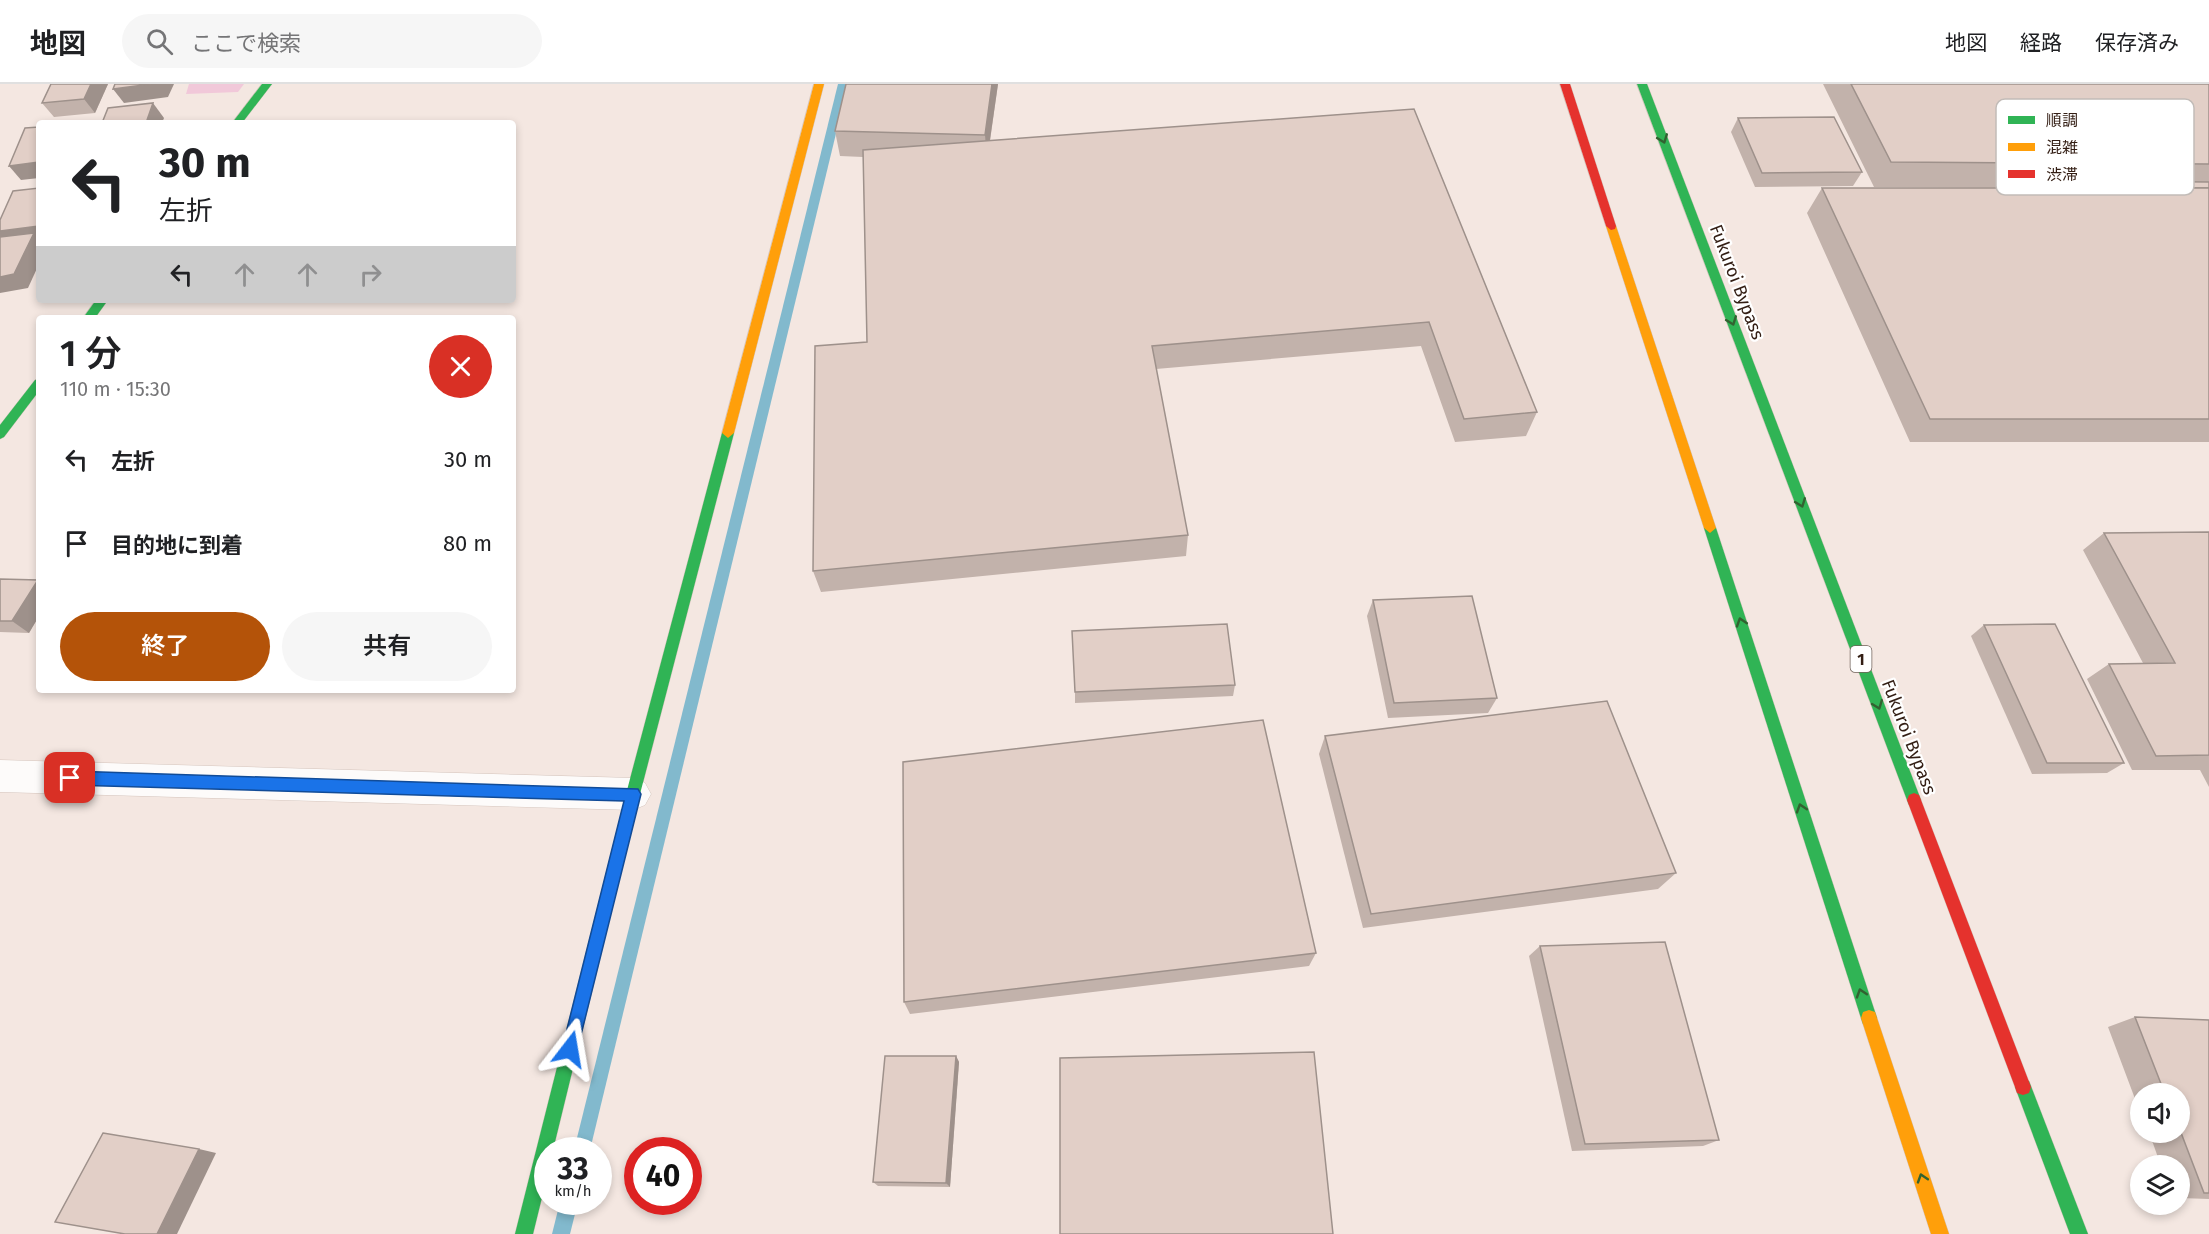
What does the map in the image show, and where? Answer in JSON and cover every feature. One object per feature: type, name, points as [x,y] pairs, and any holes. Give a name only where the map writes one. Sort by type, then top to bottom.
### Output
[{"type":"main road","points":[[239,120],[267,84]]},
{"type":"main road","points":[[524,1234],[633,794],[819,84]]},
{"type":"main road","points":[[1565,84],[1940,1234]]},
{"type":"main road","name":"Fukuroi Bypass","points":[[1642,84],[2079,1234]]},
{"type":"main road","points":[[90,315],[100,303]]},
{"type":"main road","points":[[0,434],[36,387]]},
{"type":"street","points":[[0,776],[633,794]]},
{"type":"shaded area","points":[[189,84],[244,84],[238,92],[186,94]]},
{"type":"building","points":[[51,84],[91,84],[84,99],[42,103]]},
{"type":"building","points":[[115,84],[151,84],[113,89]]},
{"type":"building","points":[[846,84],[992,84],[985,135],[835,131]]},
{"type":"building","points":[[1851,84],[2209,84],[2209,164],[2194,164],[2194,99],[1996,99],[1996,163],[1891,162]]},
{"type":"building","points":[[153,103],[147,120],[103,120],[108,108]]},
{"type":"building","points":[[1414,109],[1537,412],[1464,419],[1429,322],[1152,346],[1188,535],[813,571],[815,346],[867,342],[863,150]]},
{"type":"building","points":[[1834,117],[1862,172],[1762,173],[1738,118]]},
{"type":"building","points":[[36,127],[36,162],[9,166],[25,128]]},
{"type":"building","points":[[2194,182],[2209,182],[2209,188],[2194,188]]},
{"type":"building","points":[[36,188],[36,226],[0,231],[0,220],[13,191]]},
{"type":"building","points":[[1822,188],[1996,188],[1996,195],[2194,195],[2194,188],[2209,188],[2209,419],[1930,419]]},
{"type":"building","points":[[34,233],[14,274],[0,277],[0,237]]},
{"type":"building","points":[[2209,532],[2209,755],[2156,756],[2109,664],[2175,663],[2104,533]]},
{"type":"building","points":[[0,579],[36,580],[12,621],[0,621]]},
{"type":"building","points":[[1472,596],[1497,698],[1394,703],[1373,600]]},
{"type":"building","points":[[1227,624],[1235,685],[1075,692],[1072,631]]},
{"type":"building","points":[[2055,624],[2124,763],[2047,763],[1984,625]]},
{"type":"building","points":[[1607,701],[1676,873],[1371,914],[1325,736]]},
{"type":"building","points":[[1263,720],[1316,953],[904,1002],[903,762]]},
{"type":"building","points":[[1665,942],[1719,1140],[1585,1144],[1540,946]]},
{"type":"building","points":[[2135,1017],[2209,1020],[2209,1193],[2204,1193],[2185,1143],[2190,1143],[2190,1083],[2161,1083]]},
{"type":"building","points":[[1314,1052],[1333,1234],[1060,1234],[1060,1058]]},
{"type":"building","points":[[885,1056],[956,1056],[946,1183],[873,1182]]},
{"type":"building","points":[[103,1133],[199,1149],[157,1234],[125,1234],[55,1222]]},
{"type":"waterway","points":[[585,1137],[843,84]]},
{"type":"waterway","points":[[561,1234],[566,1215]]},
{"type":"traffic: fast","points":[[239,120],[267,84]]},
{"type":"traffic: fast","points":[[1642,84],[1914,800]]},
{"type":"traffic: fast","points":[[91,315],[100,303]]},
{"type":"traffic: fast","points":[[0,434],[36,387]]},
{"type":"traffic: fast","points":[[524,1234],[633,794],[728,433]]},
{"type":"traffic: fast","points":[[1710,528],[1869,1018]]},
{"type":"traffic: fast","points":[[2023,1087],[2079,1234]]},
{"type":"traffic: slow","points":[[728,433],[819,84]]},
{"type":"traffic: slow","points":[[1611,226],[1710,528]]},
{"type":"traffic: slow","points":[[1869,1018],[1940,1234]]},
{"type":"traffic: jam","points":[[1565,84],[1611,226]]},
{"type":"traffic: jam","points":[[1914,800],[2023,1087]]},
{"type":"route","points":[[70,778],[633,794],[570,1049]]}]
